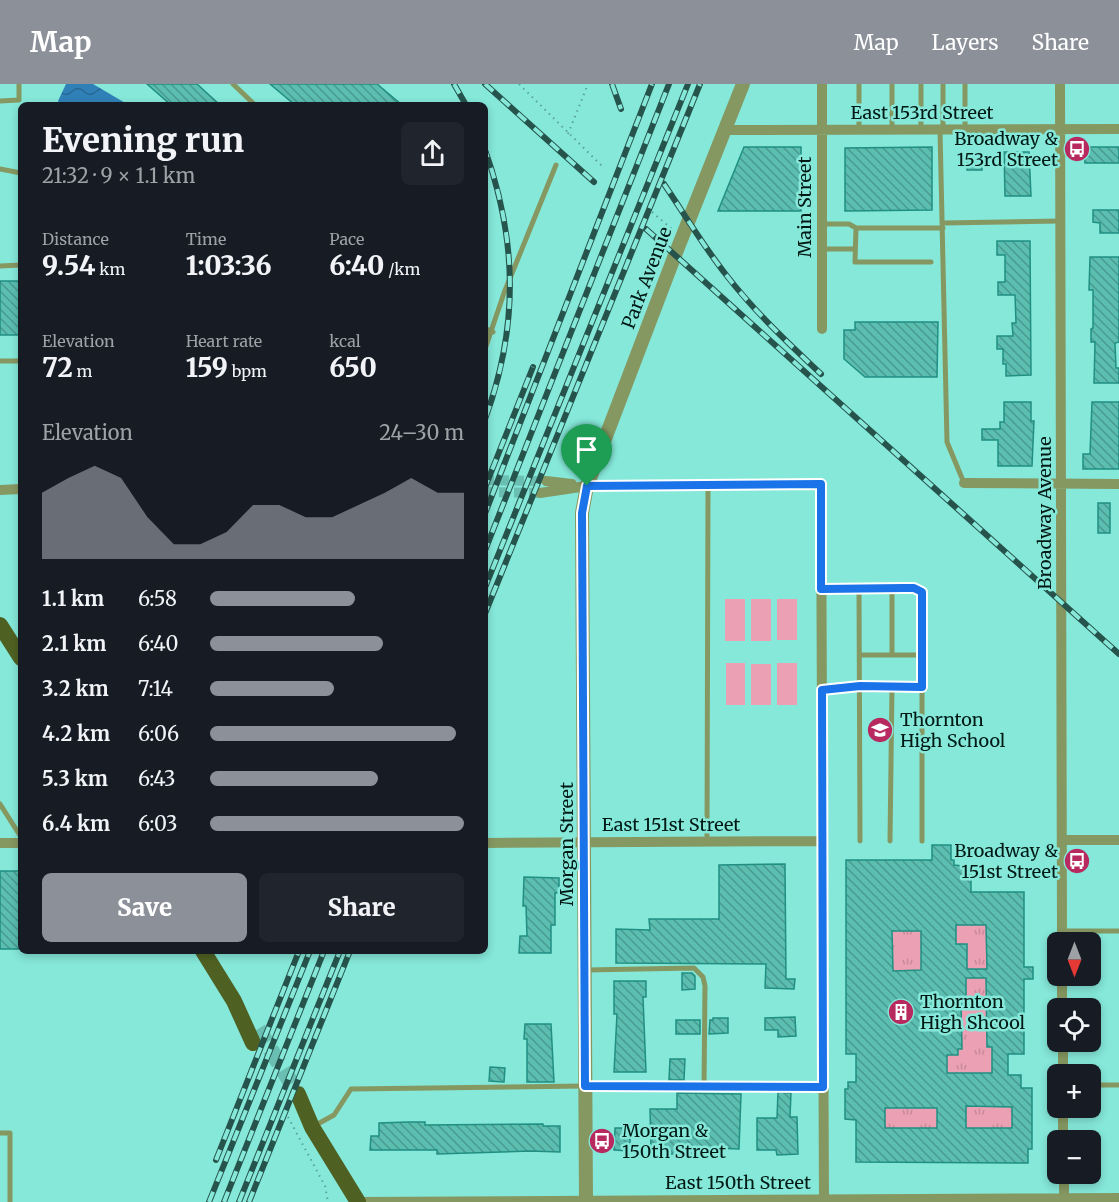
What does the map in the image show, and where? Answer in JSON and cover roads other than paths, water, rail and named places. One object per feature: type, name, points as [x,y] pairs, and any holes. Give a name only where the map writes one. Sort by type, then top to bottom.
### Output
[{"type":"main road","points":[[0,625],[18,653]]},
{"type":"main road","points":[[205,954],[256,1036]]},
{"type":"main road","points":[[293,1106],[312,1127],[358,1202]]},
{"type":"street","name":"Park Avenue","points":[[587,486],[743,84]]},
{"type":"street","name":"Main Street","points":[[822,84],[822,329]]},
{"type":"street","name":"Broadway Avenue","points":[[1060,84],[1062,932]]},
{"type":"street","name":"East 153rd Street","points":[[724,130],[1119,129]]},
{"type":"street","points":[[546,481],[587,486],[821,484],[824,1201]]},
{"type":"street","points":[[964,483],[1119,484]]},
{"type":"street","points":[[540,493],[587,486]]},
{"type":"street","name":"Morgan Street","points":[[586,1201],[582,513],[587,486]]},
{"type":"street","points":[[0,490],[18,489]]},
{"type":"street","points":[[1062,840],[1119,840]]},
{"type":"street","name":"East 151st Street","points":[[488,843],[822,841]]},
{"type":"street","points":[[0,843],[18,843]]},
{"type":"street","points":[[1064,1184],[1064,1201]]},
{"type":"street","name":"East 150th Street","points":[[358,1202],[1064,1201],[1119,1198]]},
{"type":"lane","points":[[0,100],[19,100],[19,84]]},
{"type":"lane","points":[[233,84],[252,102]]},
{"type":"lane","points":[[859,84],[859,130]]},
{"type":"lane","points":[[892,84],[892,130]]},
{"type":"lane","points":[[921,84],[921,130]]},
{"type":"lane","points":[[943,84],[941,130],[947,442],[964,483]]},
{"type":"lane","points":[[965,84],[965,130]]},
{"type":"lane","points":[[488,343],[504,293],[556,165]]},
{"type":"lane","points":[[0,169],[18,172]]},
{"type":"lane","points":[[822,224],[849,224],[856,228],[1060,221]]},
{"type":"lane","points":[[856,228],[855,262],[931,262]]},
{"type":"lane","points":[[822,249],[855,249]]},
{"type":"lane","points":[[0,266],[18,265]]},
{"type":"lane","points":[[488,330],[493,332]]},
{"type":"lane","points":[[0,361],[18,361]]},
{"type":"lane","points":[[707,842],[708,485]]},
{"type":"lane","points":[[859,588],[860,841]]},
{"type":"lane","points":[[892,588],[892,655]]},
{"type":"lane","points":[[821,589],[914,588],[922,592],[922,841]]},
{"type":"lane","points":[[860,655],[922,655]]},
{"type":"lane","points":[[822,690],[860,686],[922,687]]},
{"type":"lane","points":[[890,841],[892,686]]},
{"type":"lane","points":[[0,804],[18,832]]},
{"type":"lane","points":[[1101,933],[1119,931]]},
{"type":"lane","points":[[586,970],[694,968],[704,977],[704,1086]]},
{"type":"lane","points":[[1101,1085],[1119,1085]]},
{"type":"lane","points":[[312,1127],[334,1115],[351,1089],[585,1086],[823,1087]]},
{"type":"lane","points":[[0,1133],[10,1133],[10,1202]]},
{"type":"water","points":[[66,84],[93,84],[124,102],[59,102]]},
{"type":"tunnel","points":[[488,480],[546,481]]},
{"type":"tunnel","points":[[488,492],[540,493]]},
{"type":"tunnel","points":[[258,1029],[298,1094]]},
{"type":"railway","points":[[454,84],[464,102]]},
{"type":"railway","points":[[485,84],[594,182]]},
{"type":"railway","points":[[612,84],[621,109]]},
{"type":"railway","points":[[488,506],[652,84]]},
{"type":"railway","points":[[488,543],[669,84]]},
{"type":"railway","points":[[488,580],[688,84]]},
{"type":"railway","points":[[488,606],[700,84]]},
{"type":"railway","points":[[488,160],[503,216],[510,284],[504,353],[488,409]]},
{"type":"railway","points":[[664,184],[710,254],[738,289],[772,327],[821,374]]},
{"type":"railway","points":[[646,229],[1119,654]]},
{"type":"railway","points":[[488,480],[533,367]]},
{"type":"railway","points":[[216,1160],[298,954]]},
{"type":"railway","points":[[209,1202],[309,954]]},
{"type":"railway","points":[[224,1202],[323,954]]},
{"type":"railway","points":[[239,1202],[339,954]]},
{"type":"railway","points":[[249,1202],[349,954]]},
{"type":"place","name":"Broadway & 153rd Street","points":[[1077,149]]},
{"type":"place","name":"Thornton High School","points":[[880,730]]},
{"type":"place","name":"Broadway & 151st Street","points":[[1077,861]]},
{"type":"place","name":"Thornton High Shcool","points":[[901,1012]]},
{"type":"place","name":"Morgan & 150th Street","points":[[602,1141]]}]
